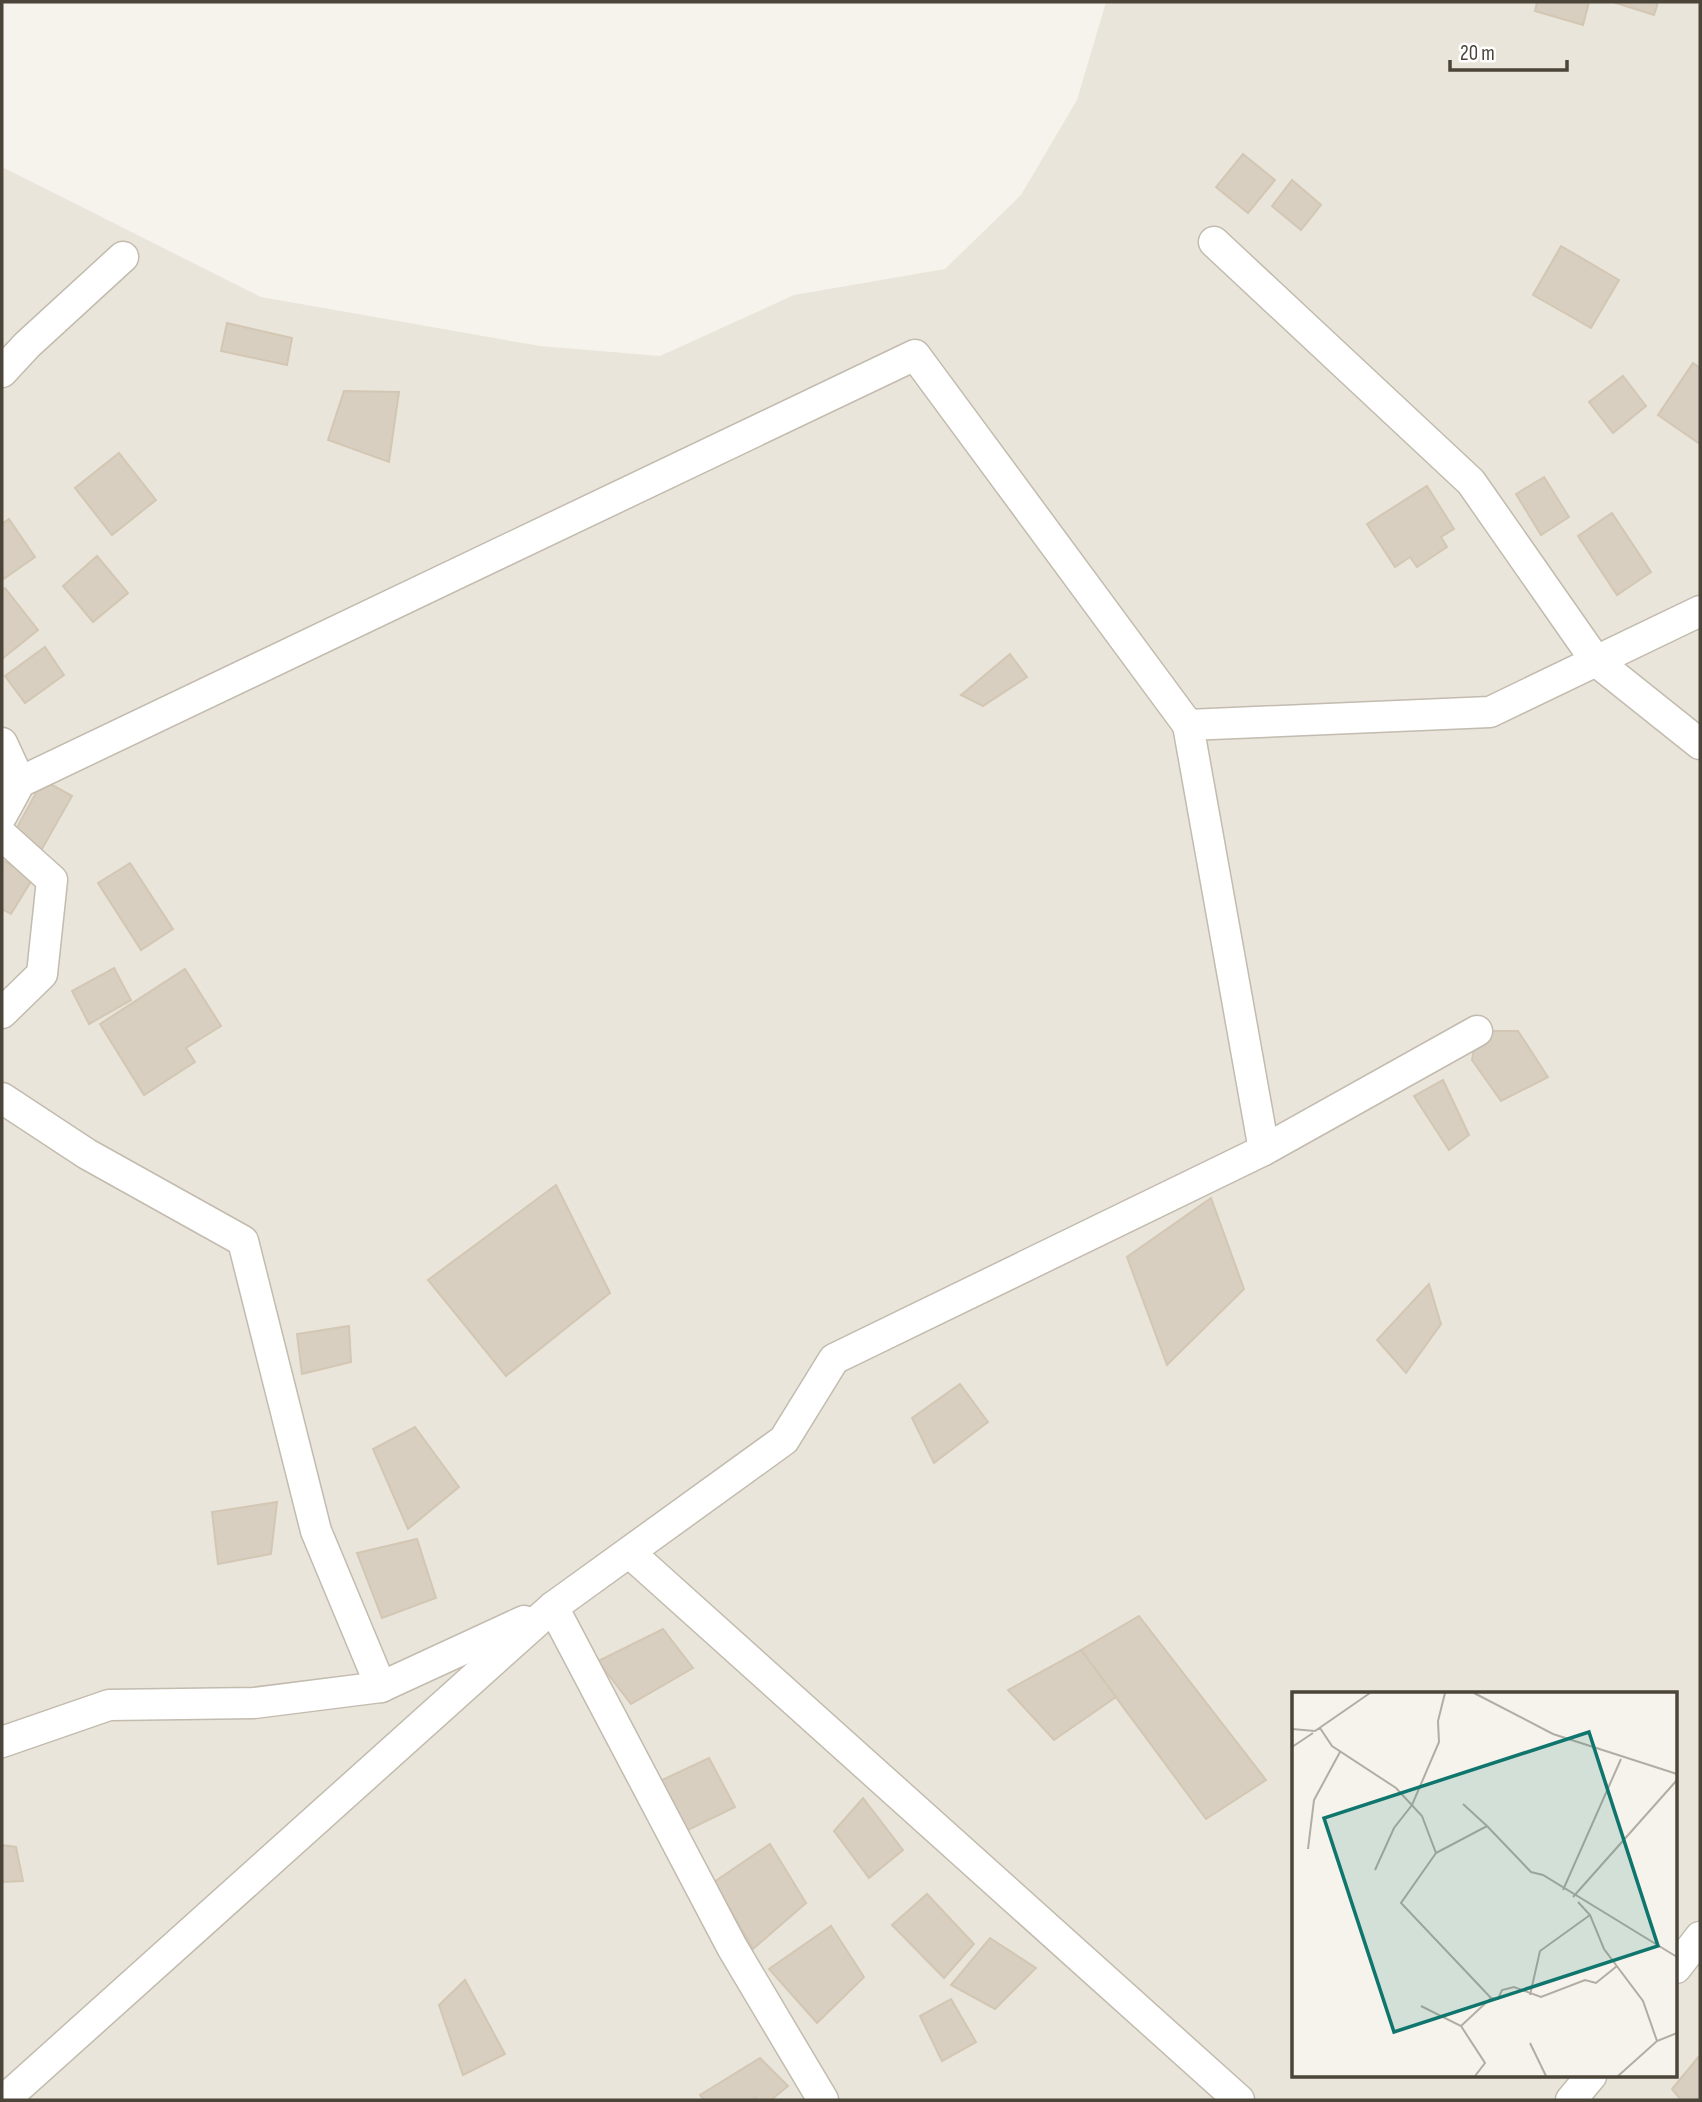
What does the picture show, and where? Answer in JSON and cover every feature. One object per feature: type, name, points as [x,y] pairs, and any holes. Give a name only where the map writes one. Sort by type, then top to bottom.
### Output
[{"type":"street","points":[[1214,242],[1471,482],[1596,661],[1700,744]]},
{"type":"street","points":[[2,372],[27,345],[123,257]]},
{"type":"street","points":[[2,814],[20,782],[915,355],[1188,725],[1264,1150]]},
{"type":"street","points":[[1188,725],[1490,712],[1700,611]]},
{"type":"street","points":[[2,743],[20,782]]},
{"type":"street","points":[[2,835],[52,880],[42,974],[2,1013]]},
{"type":"street","points":[[4,2100],[553,1607],[784,1440],[834,1359],[1264,1150],[1478,1031]]},
{"type":"street","points":[[2,1098],[87,1154],[243,1241],[316,1531],[381,1687]]},
{"type":"street","points":[[630,1553],[1239,2100]]},
{"type":"street","points":[[2,1742],[109,1705],[254,1703],[381,1687],[553,1607]]},
{"type":"street","points":[[553,1607],[732,1947],[823,2100]]},
{"type":"street","points":[[1678,1965],[1700,1937]]},
{"type":"street","points":[[1571,2100],[1589,2078]]},
{"type":"shaded area","points":[[1106,2],[1700,2],[1700,2100],[2,2100],[2,167],[261,297],[540,346],[660,356],[794,295],[945,269],[1021,195],[1077,100]]},
{"type":"building","points":[[1537,2],[1589,2],[1583,25],[1535,11]]},
{"type":"building","points":[[1613,2],[1658,2],[1654,15]]},
{"type":"building","points":[[1243,154],[1275,180],[1248,213],[1216,187]]},
{"type":"building","points":[[1292,180],[1321,205],[1301,230],[1272,206]]},
{"type":"building","points":[[1561,246],[1619,280],[1591,328],[1533,295]]},
{"type":"building","points":[[227,323],[292,338],[287,365],[221,351]]},
{"type":"building","points":[[1693,363],[1700,368],[1700,444],[1658,415]]},
{"type":"building","points":[[1623,376],[1646,406],[1613,433],[1589,402]]},
{"type":"building","points":[[344,391],[399,392],[389,462],[328,440]]},
{"type":"building","points":[[119,453],[156,500],[112,535],[75,488]]},
{"type":"building","points":[[1544,477],[1569,517],[1541,535],[1516,494]]},
{"type":"building","points":[[1427,486],[1454,529],[1441,537],[1447,547],[1417,567],[1410,557],[1395,567],[1367,524]]},
{"type":"building","points":[[1612,513],[1651,572],[1617,595],[1578,536]]},
{"type":"building","points":[[9,519],[35,557],[2,580],[2,524]]},
{"type":"building","points":[[97,556],[128,593],[93,622],[63,586]]},
{"type":"building","points":[[5,588],[38,630],[2,659],[2,591]]},
{"type":"building","points":[[45,647],[64,675],[25,703],[5,676]]},
{"type":"building","points":[[1010,654],[1027,677],[983,706],[961,695]]},
{"type":"building","points":[[43,780],[72,796],[42,849],[14,833]]},
{"type":"building","points":[[2,860],[33,878],[11,914],[2,909]]},
{"type":"building","points":[[130,863],[173,929],[141,950],[98,883]]},
{"type":"building","points":[[114,968],[131,1000],[89,1024],[72,991]]},
{"type":"building","points":[[185,969],[221,1026],[186,1048],[195,1062],[144,1095],[100,1024]]},
{"type":"building","points":[[1477,1031],[1518,1031],[1548,1077],[1501,1101],[1472,1060]]},
{"type":"building","points":[[1443,1080],[1469,1135],[1449,1150],[1414,1096]]},
{"type":"building","points":[[556,1185],[610,1293],[506,1376],[428,1280]]},
{"type":"building","points":[[1211,1198],[1244,1289],[1167,1365],[1127,1257]]},
{"type":"building","points":[[1429,1284],[1441,1324],[1406,1373],[1377,1340]]},
{"type":"building","points":[[349,1326],[351,1362],[302,1374],[297,1334]]},
{"type":"building","points":[[960,1384],[988,1422],[934,1463],[912,1418]]},
{"type":"building","points":[[415,1427],[459,1487],[408,1529],[373,1449]]},
{"type":"building","points":[[277,1502],[271,1554],[218,1564],[212,1512]]},
{"type":"building","points":[[417,1539],[436,1598],[382,1618],[357,1553]]},
{"type":"building","points":[[1139,1616],[1266,1780],[1206,1819],[1081,1650]]},
{"type":"building","points":[[663,1629],[693,1668],[631,1704],[598,1661]]},
{"type":"building","points":[[1081,1650],[1116,1697],[1054,1740],[1008,1690]]},
{"type":"building","points":[[709,1758],[735,1807],[684,1832],[660,1781]]},
{"type":"building","points":[[863,1798],[903,1850],[869,1878],[834,1831]]},
{"type":"building","points":[[770,1844],[806,1903],[753,1949],[714,1882]]},
{"type":"building","points":[[2,1845],[16,1847],[23,1881],[2,1882]]},
{"type":"building","points":[[927,1894],[974,1944],[944,1978],[892,1925]]},
{"type":"building","points":[[831,1926],[864,1977],[817,2023],[769,1969]]},
{"type":"building","points":[[990,1938],[1036,1968],[995,2009],[951,1985]]},
{"type":"building","points":[[465,1980],[505,2054],[463,2075],[439,2005]]},
{"type":"building","points":[[951,1999],[976,2042],[942,2061],[920,2016]]},
{"type":"building","points":[[1700,2055],[1700,2100],[1681,2100],[1672,2089]]},
{"type":"building","points":[[760,2058],[788,2086],[771,2100],[757,2100],[755,2097],[750,2100],[704,2100],[700,2095]]}]
